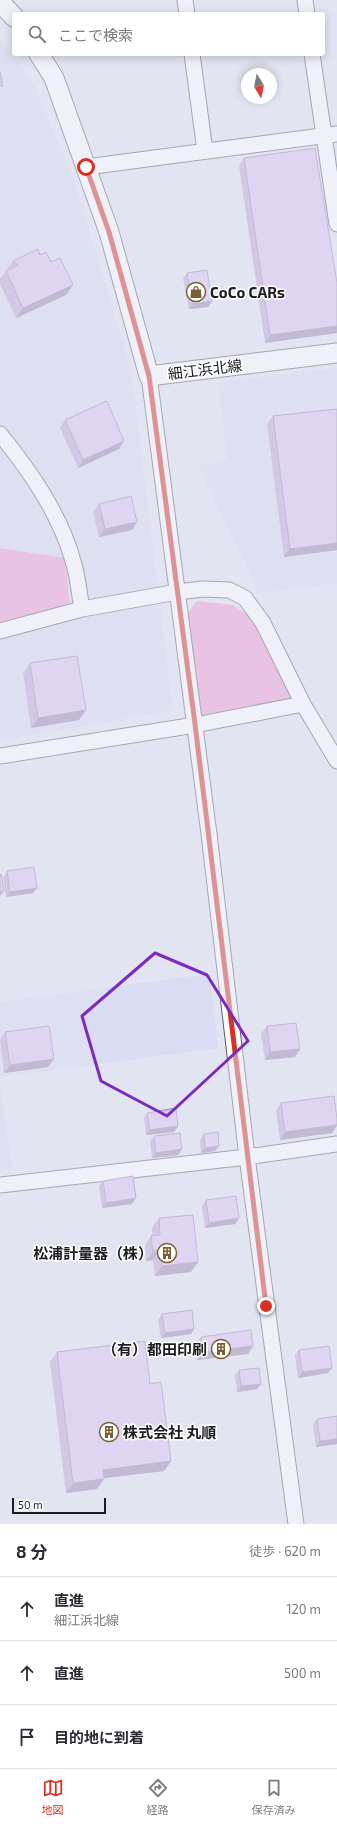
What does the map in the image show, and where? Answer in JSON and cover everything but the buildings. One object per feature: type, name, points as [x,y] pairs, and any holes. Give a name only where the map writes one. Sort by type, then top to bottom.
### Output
[{"type":"main road","points":[[0,2],[12,15]]},
{"type":"main road","name":"細江浜北線","points":[[40,56],[54,78],[109,232],[149,376],[337,353]]},
{"type":"street","points":[[185,0],[187,12]]},
{"type":"street","points":[[305,0],[307,12]]},
{"type":"street","points":[[192,56],[205,151]]},
{"type":"street","points":[[312,56],[330,135],[337,224]]},
{"type":"street","points":[[86,167],[330,135]]},
{"type":"street","points":[[149,376],[161,453],[247,1157],[296,1524]]},
{"type":"street","points":[[0,434],[25,465],[56,517],[73,561],[82,609]]},
{"type":"street","points":[[0,631],[82,609],[177,592],[203,589],[229,590],[245,598],[262,623],[303,704],[335,754]]},
{"type":"street","points":[[0,756],[195,724],[303,704]]},
{"type":"street","points":[[0,1185],[247,1157],[337,1144]]},
{"type":"highlighted area","points":[[155,953],[207,975],[248,1041],[167,1116],[101,1081],[82,1016]]},
{"type":"shaded area","points":[[0,39],[34,84],[73,178],[131,369],[173,710],[0,741]]},
{"type":"shaded area","points":[[337,368],[337,583],[258,593],[245,562],[198,466],[227,460],[218,382]]},
{"type":"shaded area","points":[[0,548],[65,558],[70,607],[0,622]]},
{"type":"shaded area","points":[[197,601],[233,605],[253,619],[291,698],[201,715],[186,615]]},
{"type":"shaded area","points":[[209,974],[218,1048],[0,1077],[0,1002]]},
{"type":"shaded area","points":[[0,1081],[12,1169],[0,1171]]},
{"type":"place","name":"CoCo CARs","points":[[196,292]]},
{"type":"place","name":"松浦計量器（株）","points":[[167,1253]]},
{"type":"place","name":"（有）都田印刷","points":[[221,1349]]},
{"type":"place","name":"株式会社 丸順","points":[[109,1432]]},
{"type":"route","points":[[86,167],[109,232],[149,376],[161,453],[266,1306]]}]
